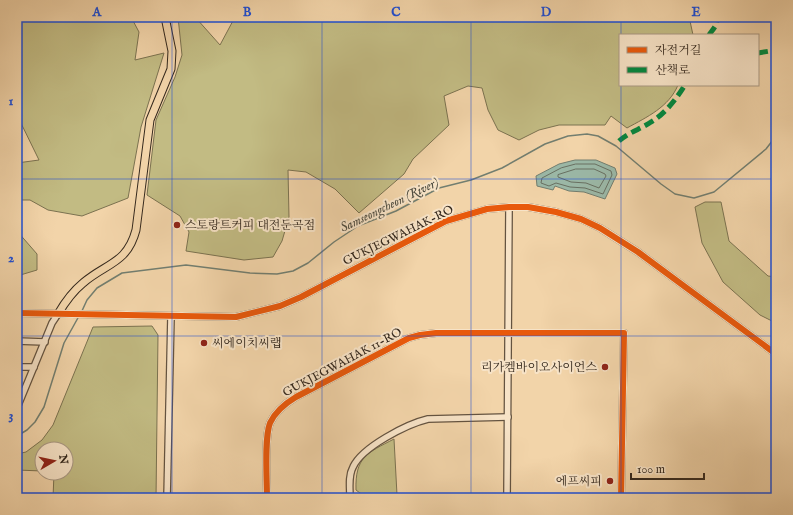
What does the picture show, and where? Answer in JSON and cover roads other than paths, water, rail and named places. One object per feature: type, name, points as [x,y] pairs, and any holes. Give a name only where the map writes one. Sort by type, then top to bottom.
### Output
[{"type":"main road","points":[[58,314],[66,300],[84,282],[121,258],[130,248],[133,241],[136,230],[150,120],[171,68],[172,51],[165,17]]},
{"type":"street","name":"GUKJEGWAHAK-RO","points":[[17,313],[236,317],[280,306],[301,297],[446,221],[487,209],[509,207],[528,208],[556,212],[581,219],[600,228],[638,252],[776,354]]},
{"type":"street","points":[[507,498],[509,207]]},
{"type":"street","points":[[17,408],[52,323],[58,314]]},
{"type":"street","points":[[167,498],[171,316]]},
{"type":"street","name":"GUKJEGWAHAK 11-RO","points":[[267,498],[267,433],[274,416],[289,402],[396,345],[420,335],[624,332],[621,498]]},
{"type":"street","points":[[17,341],[44,342]]},
{"type":"street","points":[[17,367],[34,367]]},
{"type":"street","points":[[17,392],[24,392]]},
{"type":"street","points":[[350,498],[352,468],[358,458],[370,448],[404,428],[418,421],[428,419],[508,417]]},
{"type":"water","points":[[575,160],[596,160],[615,168],[617,174],[605,199],[584,192],[569,191],[555,186],[553,190],[537,186],[536,176],[559,164]]},
{"type":"waterway","name":"Samseongcheon (River)","points":[[81,313],[87,300],[97,288],[122,273],[186,265],[250,273],[277,274],[293,271],[308,263],[334,242],[358,226],[396,211],[439,188],[471,180],[502,168],[545,144],[568,136],[587,134],[598,136],[616,146],[675,194],[694,198],[714,192],[766,149],[776,136]]},
{"type":"waterway","name":"Samseongcheon (River)","points":[[17,436],[27,430],[35,422],[44,407],[64,343],[79,316]]},
{"type":"place","name":"스토랑트커피 대전둔곡점","points":[[177,225]]},
{"type":"place","name":"씨에이치씨랩","points":[[204,343]]},
{"type":"place","name":"리가켐바이오사이언스","points":[[605,367]]},
{"type":"place","name":"에프씨피","points":[[610,481]]}]
